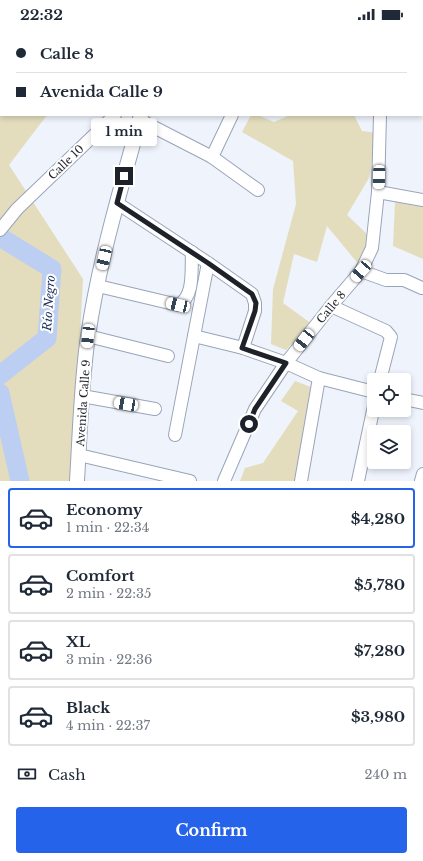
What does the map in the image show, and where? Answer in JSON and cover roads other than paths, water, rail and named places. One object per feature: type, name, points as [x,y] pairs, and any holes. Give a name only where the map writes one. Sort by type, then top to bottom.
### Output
[{"type":"street","name":"Calle 10","points":[[0,230],[17,209],[115,116]]},
{"type":"street","points":[[212,157],[232,116]]},
{"type":"street","name":"Calle 8","points":[[224,481],[255,409],[286,363],[361,271],[372,248],[378,192],[380,116]]},
{"type":"street","points":[[141,118],[212,157],[258,190]]},
{"type":"street","name":"Avenida Calle 9","points":[[77,481],[82,396],[88,336],[117,203],[141,118]]},
{"type":"street","points":[[378,192],[423,200]]},
{"type":"street","points":[[117,203],[192,252],[252,294],[256,303],[255,311],[242,348]]},
{"type":"street","points":[[98,286],[178,305],[185,302],[189,294],[192,252]]},
{"type":"street","points":[[176,435],[208,263]]},
{"type":"street","points":[[361,271],[386,280],[404,280],[422,288]]},
{"type":"street","points":[[331,306],[386,331],[391,336],[382,373]]},
{"type":"street","points":[[88,336],[168,356]]},
{"type":"street","points":[[194,336],[242,348],[286,363],[319,378],[367,390]]},
{"type":"street","points":[[302,481],[319,378]]},
{"type":"street","points":[[82,396],[155,409]]},
{"type":"street","points":[[411,400],[423,403]]},
{"type":"street","points":[[358,481],[372,417]]},
{"type":"street","points":[[79,455],[190,481]]},
{"type":"street","points":[[422,481],[423,474]]},
{"type":"waterway","name":"Río Negro","points":[[0,237],[52,269],[47,338],[0,375]]},
{"type":"waterway","name":"Río Negro","points":[[0,393],[20,481]]}]
